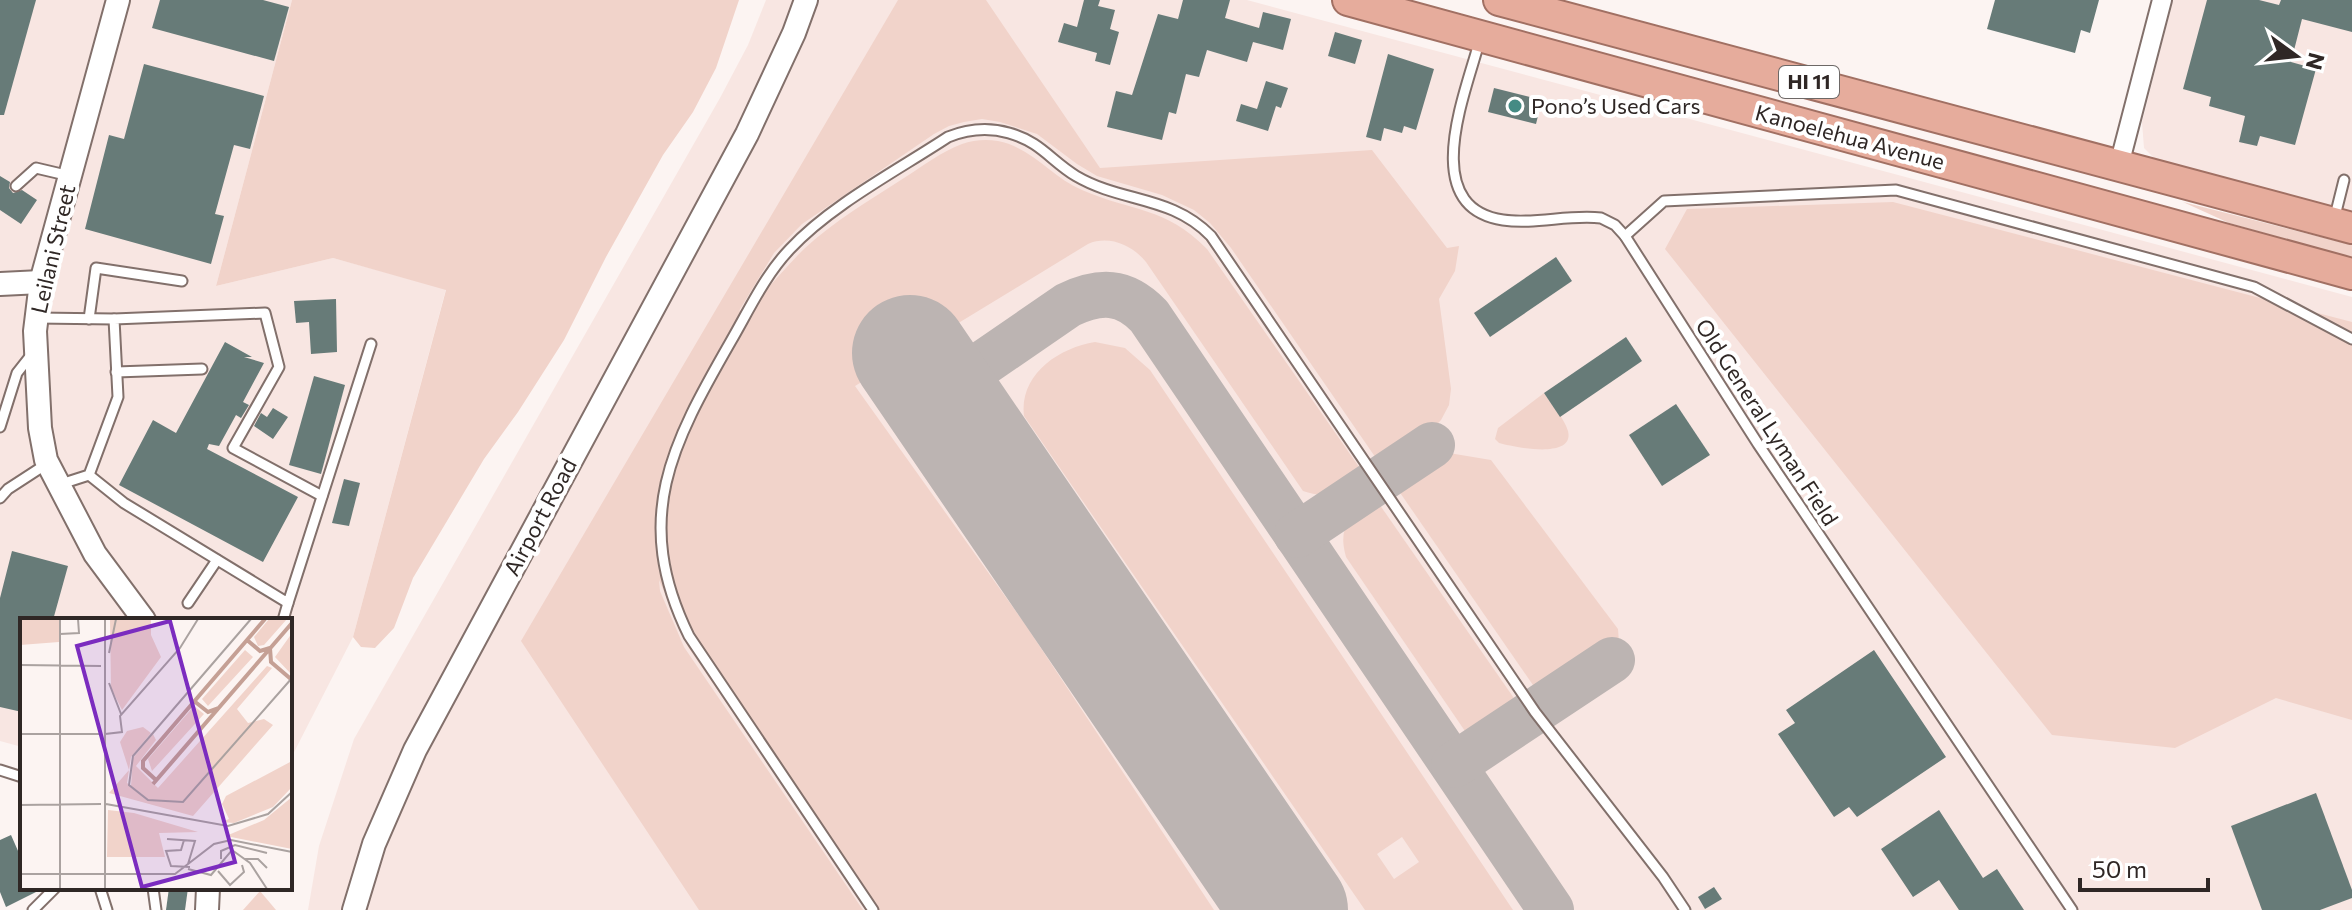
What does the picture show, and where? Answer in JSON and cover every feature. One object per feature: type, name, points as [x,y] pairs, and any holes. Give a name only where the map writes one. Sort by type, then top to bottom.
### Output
[{"type":"highway","name":"Kanoelehua Avenue","points":[[1348,0],[2352,274]]},
{"type":"highway","name":"Kanoelehua Avenue","points":[[1499,0],[2342,225]]},
{"type":"highway","points":[[2051,191],[2096,179],[2119,165],[2126,178],[2137,188],[2201,233]]},
{"type":"street","name":"Leilani Street","points":[[118,0],[41,282],[36,348],[40,428],[48,463],[95,554],[143,618]]},
{"type":"street","name":"Airport Road","points":[[354,910],[383,821],[415,750],[747,134],[806,0]]},
{"type":"street","points":[[2119,165],[2162,0]]},
{"type":"street","points":[[0,284],[41,282]]},
{"type":"street","points":[[207,910],[208,890]]},
{"type":"lane","name":"Old General Lyman Field","points":[[1481,36],[1452,148],[1452,169],[1463,196],[1475,208],[1501,220],[1601,218],[1615,225],[1625,236],[1767,457],[2072,910]]},
{"type":"lane","points":[[873,910],[689,636],[678,614],[663,562],[662,505],[668,470],[687,418],[772,271],[790,249],[833,213],[948,137],[961,132],[989,129],[1023,138],[1050,154],[1074,175],[1089,182],[1178,211],[1196,221],[1211,236],[1535,712],[1685,910]]},
{"type":"lane","points":[[16,186],[36,168],[70,176]]},
{"type":"lane","points":[[2342,225],[2344,180]]},
{"type":"lane","points":[[1625,236],[1664,201],[1896,190],[2254,287],[2352,339]]},
{"type":"lane","points":[[89,319],[96,268],[182,281]]},
{"type":"lane","points":[[37,318],[114,319],[265,313],[279,367],[233,448],[322,496]]},
{"type":"lane","points":[[89,475],[118,397],[114,319]]},
{"type":"lane","points":[[284,618],[371,344]]},
{"type":"lane","points":[[0,427],[17,373],[36,348]]},
{"type":"lane","points":[[116,372],[202,369]]},
{"type":"lane","points":[[0,498],[8,489],[48,463]]},
{"type":"lane","points":[[58,485],[89,475]]},
{"type":"lane","points":[[89,475],[124,503],[288,603]]},
{"type":"lane","points":[[188,603],[217,560]]},
{"type":"lane","points":[[0,770],[20,776]]},
{"type":"lane","points":[[33,910],[53,890]]},
{"type":"lane","points":[[101,890],[107,910]]},
{"type":"lane","points":[[153,890],[156,910]]},
{"type":"shaded area","points":[[0,0],[292,0],[216,286],[333,258],[446,289],[353,637],[292,756],[292,618],[20,618],[20,746],[0,741]]},
{"type":"shaded area","points":[[292,0],[739,0],[716,68],[693,112],[663,155],[564,340],[484,459],[413,578],[394,628],[375,648],[361,647],[353,637],[446,290],[333,258],[216,286]]},
{"type":"shaded area","points":[[766,0],[1247,0],[2352,297],[2352,910],[308,910],[319,846],[354,739],[720,98],[748,45]]},
{"type":"shaded area","points":[[898,0],[986,0],[1100,168],[1372,150],[1447,248],[1459,246],[1455,271],[1439,299],[1451,389],[1449,405],[1430,432],[1380,464],[1231,248],[1210,223],[1194,210],[1162,195],[1097,176],[1037,134],[1000,122],[982,119],[949,126],[802,224],[774,253],[739,311],[765,291],[804,249],[840,220],[939,155],[975,141],[998,141],[1022,150],[1082,190],[1177,225],[1207,249],[1366,477],[1336,493],[1320,495],[1303,491],[1146,262],[1127,246],[1112,241],[1088,244],[855,386],[1025,624],[1214,910],[868,910],[688,647],[659,580],[660,591],[684,647],[863,910],[699,910],[521,641]]},
{"type":"shaded area","points":[[2173,0],[2352,0],[2352,212],[2156,160],[2144,148],[2142,122]]},
{"type":"shaded area","points":[[1893,202],[2352,322],[2352,720],[2276,698],[2175,748],[2052,735],[1665,249],[1687,209]]},
{"type":"shaded area","points":[[2183,202],[2352,245],[2352,258],[2229,223]]},
{"type":"shaded area","points":[[1095,342],[1125,348],[1150,370],[1513,910],[1365,910],[1024,416],[1024,401],[1035,376],[1055,357]],"holes":[[[1402,837],[1419,862],[1394,879],[1377,854]]]},
{"type":"shaded area","points":[[1544,393],[1564,421],[1568,440],[1553,449],[1499,443],[1495,439],[1498,428]]},
{"type":"shaded area","points":[[1449,453],[1491,460],[1618,629],[1619,642],[1535,688],[1394,484],[1424,463]]},
{"type":"shaded area","points":[[1375,498],[1518,704],[1473,733],[1467,734],[1346,557],[1343,537],[1348,522]]},
{"type":"shaded area","points":[[260,891],[276,910],[243,910]]},
{"type":"building","points":[[0,0],[36,0],[4,115],[0,115]]},
{"type":"building","points":[[160,0],[263,0],[289,7],[274,61],[152,28]]},
{"type":"building","points":[[1084,0],[1100,0],[1098,6],[1115,10],[1110,29],[1119,32],[1110,65],[1095,61],[1097,53],[1058,42],[1064,23],[1077,27]]},
{"type":"building","points":[[1183,0],[1230,0],[1225,18],[1259,28],[1263,12],[1291,19],[1283,50],[1253,42],[1247,62],[1207,50],[1199,77],[1186,74],[1176,114],[1169,112],[1162,140],[1107,127],[1116,91],[1132,95],[1158,14],[1178,19]]},
{"type":"building","points":[[1995,0],[2099,0],[2090,33],[2081,30],[2075,53],[1987,29]]},
{"type":"building","points":[[2207,0],[2259,0],[2279,5],[2281,0],[2352,0],[2352,32],[2302,19],[2291,62],[2316,69],[2295,145],[2260,136],[2257,146],[2239,142],[2245,116],[2209,106],[2211,97],[2183,89]]},
{"type":"building","points":[[1335,32],[1362,40],[1355,64],[1328,56]]},
{"type":"building","points":[[1388,54],[1434,69],[1416,130],[1404,126],[1402,133],[1384,128],[1381,141],[1366,137]]},
{"type":"building","points":[[144,64],[264,96],[250,149],[234,145],[215,214],[224,216],[211,264],[85,229],[109,135],[124,139]]},
{"type":"building","points":[[1266,81],[1288,88],[1281,108],[1276,106],[1268,131],[1236,121],[1241,104],[1257,109]]},
{"type":"building","name":"Pono’s Used Cars","points":[[1494,88],[1542,100],[1536,124],[1488,112]]},
{"type":"building","points":[[0,176],[10,182],[9,188],[13,193],[22,190],[37,200],[21,224],[0,210]]},
{"type":"building","points":[[1556,257],[1572,281],[1490,337],[1474,313]]},
{"type":"building","points":[[336,299],[337,352],[311,354],[309,322],[296,323],[294,301]]},
{"type":"building","points":[[1626,337],[1642,361],[1560,417],[1544,393]]},
{"type":"building","points":[[225,342],[252,357],[244,357],[264,363],[243,402],[249,405],[241,418],[236,415],[219,446],[209,444],[207,449],[298,497],[263,562],[119,485],[153,420],[176,433]]},
{"type":"building","points":[[314,376],[345,385],[321,474],[289,465]]},
{"type":"building","points":[[1676,404],[1710,455],[1662,486],[1629,435]]},
{"type":"building","points":[[273,408],[288,417],[273,439],[254,426],[261,413],[267,417]]},
{"type":"building","points":[[344,479],[360,483],[349,526],[332,523]]},
{"type":"building","points":[[12,551],[68,566],[54,618],[20,618],[20,712],[0,707],[0,598]]},
{"type":"building","points":[[1874,650],[1946,757],[1857,817],[1849,807],[1834,817],[1778,734],[1795,723],[1786,710]]},
{"type":"building","points":[[2316,793],[2352,890],[2352,898],[2320,910],[2262,910],[2231,826]]},
{"type":"building","points":[[1939,810],[1983,878],[1997,869],[2024,910],[1959,910],[1939,880],[1913,897],[1881,849]]},
{"type":"building","points":[[11,835],[20,855],[20,890],[40,890],[6,907],[0,892],[0,840]]},
{"type":"building","points":[[1714,887],[1722,899],[1705,909],[1698,897]]},
{"type":"building","points":[[169,890],[188,890],[185,910],[166,910]]},
{"type":"taxiway","points":[[937,395],[1068,305],[1091,297],[1111,295],[1140,307],[1551,910]]},
{"type":"taxiway","points":[[1297,535],[1432,445]]},
{"type":"taxiway","points":[[1454,765],[1612,660]]},
{"type":"runway","points":[[910,353],[1290,910]]},
{"type":"place","name":"Pono’s Used Cars","points":[[1515,106]]}]
